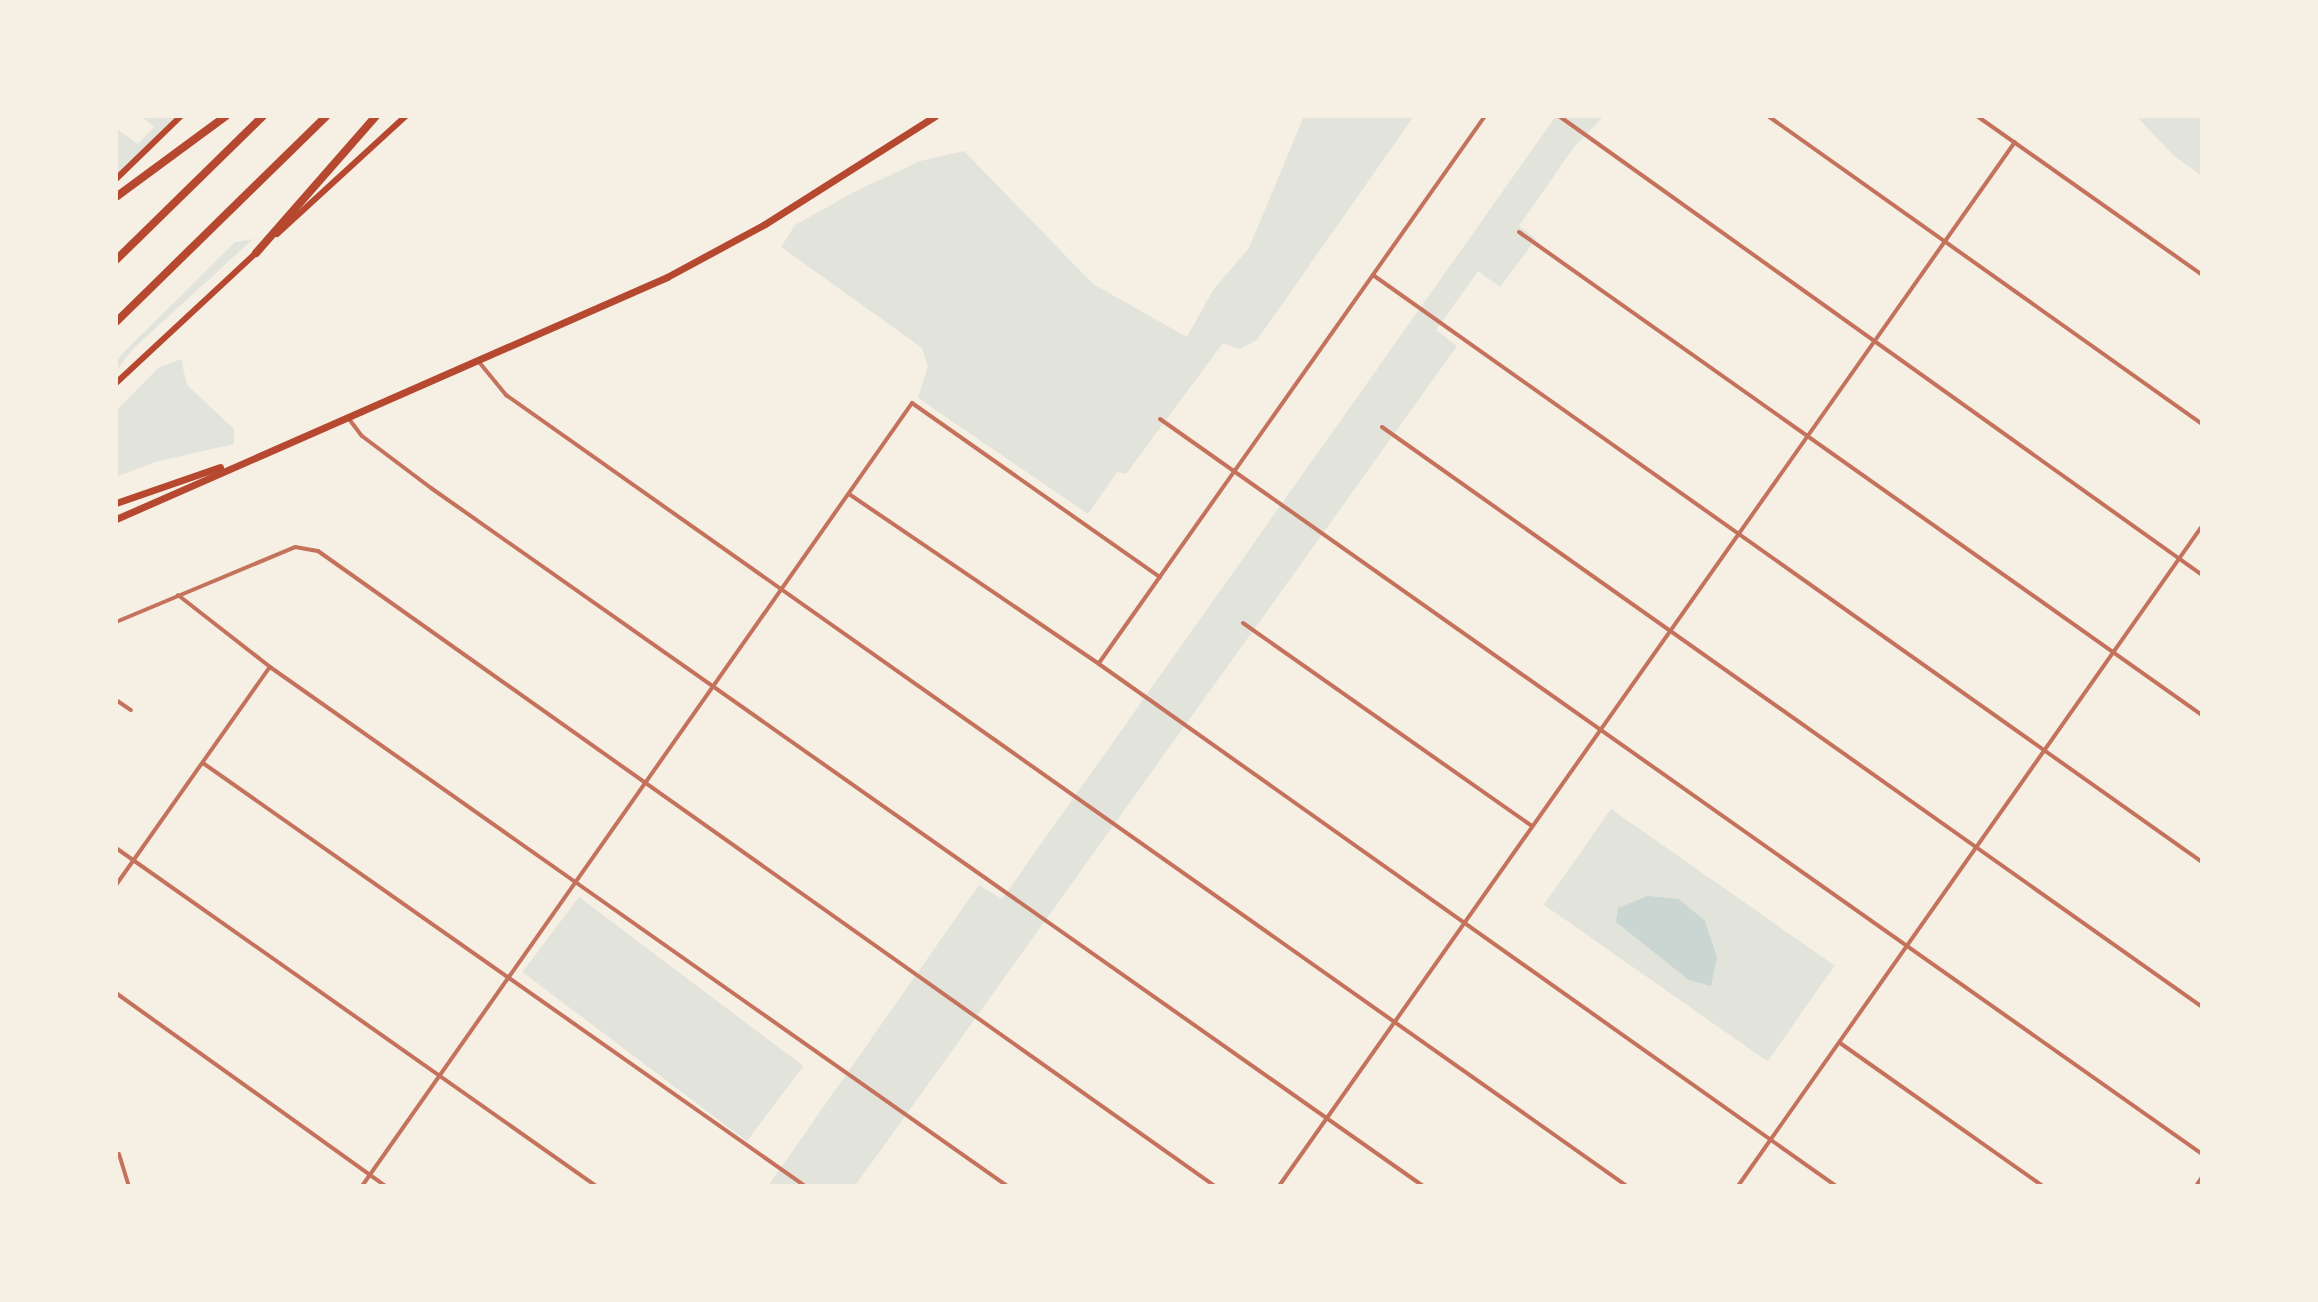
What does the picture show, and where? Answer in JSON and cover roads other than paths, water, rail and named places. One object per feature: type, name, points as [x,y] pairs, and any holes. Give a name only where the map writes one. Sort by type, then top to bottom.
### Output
[{"type":"highway","points":[[116,197],[226,116]]},
{"type":"highway","points":[[116,260],[263,116]]},
{"type":"highway","points":[[116,322],[326,116]]},
{"type":"highway","points":[[256,253],[376,116]]},
{"type":"main road","points":[[116,179],[181,116]]},
{"type":"main road","points":[[116,383],[406,116]]},
{"type":"main road","points":[[116,519],[234,463],[479,362],[735,242],[935,116]]},
{"type":"main road","points":[[116,503],[234,463]]},
{"type":"street","points":[[1099,664],[1485,116]]},
{"type":"street","points":[[1559,116],[1876,338],[2202,575]]},
{"type":"street","points":[[1768,116],[2202,424]]},
{"type":"street","points":[[1977,116],[2202,275]]},
{"type":"street","points":[[1279,1186],[2015,142]]},
{"type":"street","points":[[1519,232],[2202,715]]},
{"type":"street","points":[[1373,275],[2202,862]]},
{"type":"street","points":[[479,362],[506,395],[1627,1186]]},
{"type":"street","points":[[362,1186],[912,403],[1160,577]]},
{"type":"street","points":[[348,416],[370,443],[1423,1186]]},
{"type":"street","points":[[1160,419],[2202,1154]]},
{"type":"street","points":[[1382,427],[2202,1007]]},
{"type":"street","points":[[848,493],[1099,664],[1836,1186]]},
{"type":"street","points":[[1738,1186],[2202,526]]},
{"type":"street","points":[[116,622],[295,547],[309,547],[1215,1186]]},
{"type":"street","points":[[178,595],[270,667],[1007,1186]]},
{"type":"street","points":[[1243,623],[1532,826]]},
{"type":"street","points":[[116,885],[270,667]]},
{"type":"street","points":[[116,700],[131,710]]},
{"type":"street","points":[[203,763],[805,1186]]},
{"type":"street","points":[[116,848],[596,1186]]},
{"type":"street","points":[[116,993],[386,1186]]},
{"type":"street","points":[[1840,1043],[2043,1186]]},
{"type":"street","points":[[119,1154],[129,1186]]},
{"type":"street","points":[[2196,1186],[2202,1177]]}]
